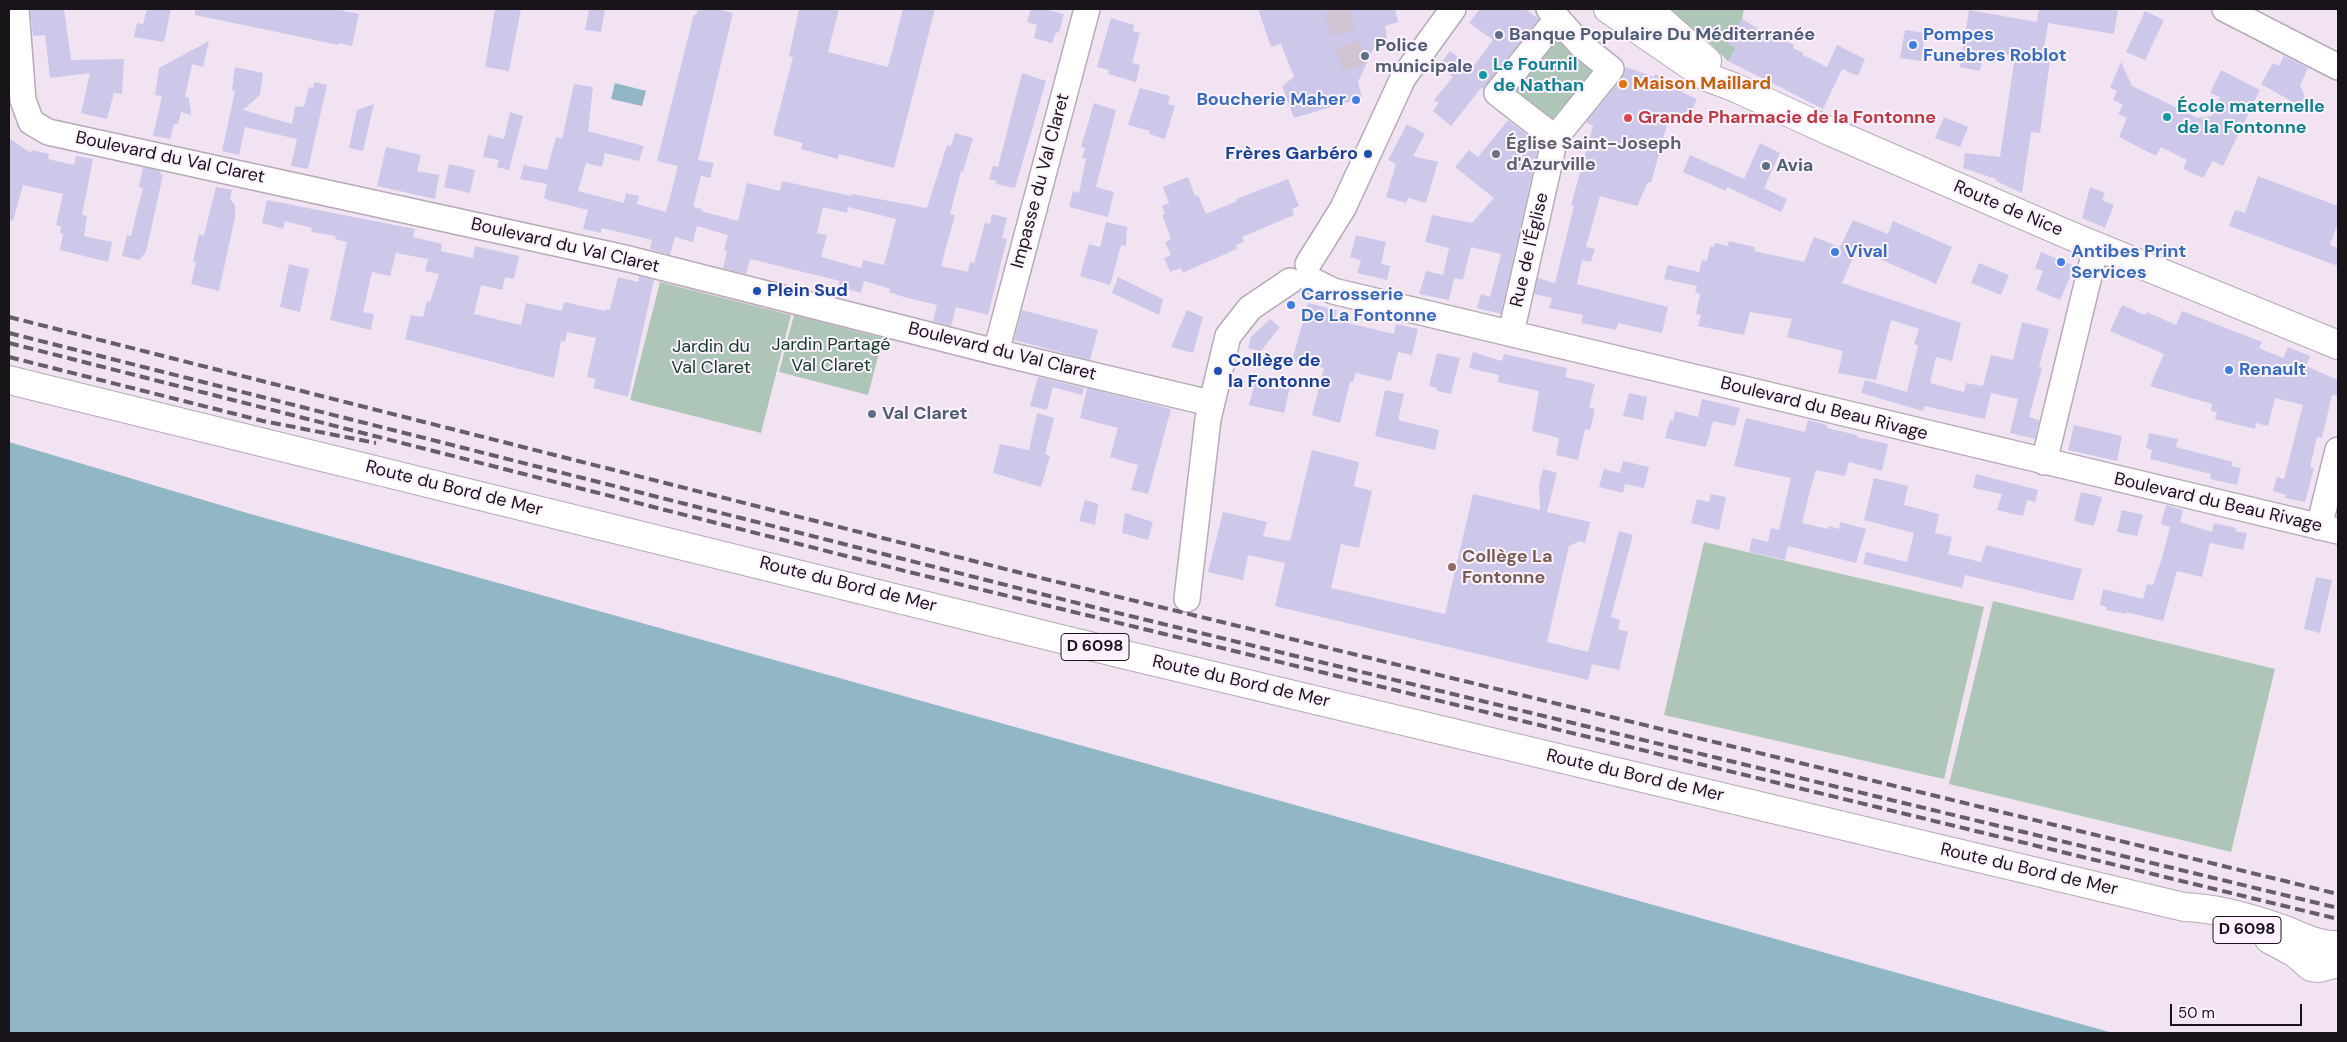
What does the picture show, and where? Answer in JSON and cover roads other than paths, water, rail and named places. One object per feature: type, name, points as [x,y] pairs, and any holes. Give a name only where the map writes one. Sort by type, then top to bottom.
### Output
[{"type":"main road","points":[[1608,9],[1707,78],[1736,88]]},
{"type":"main road","points":[[1648,9],[1736,88]]},
{"type":"main road","name":"Route de Nice","points":[[1736,88],[1829,131],[2096,246],[2338,345]]},
{"type":"main road","name":"Route du Bord de Mer","points":[[9,380],[1126,655],[2184,907],[2204,917],[2244,928],[2276,941],[2324,954]]},
{"type":"street","name":"Boulevard du Val Claret","points":[[16,9],[23,100],[31,122],[48,132],[629,259],[996,352],[1210,403]]},
{"type":"street","name":"Impasse du Val Claret","points":[[996,352],[1087,9]]},
{"type":"street","points":[[1187,599],[1210,403],[1228,336],[1250,308],[1303,275],[1344,208],[1403,78],[1453,9]]},
{"type":"street","points":[[2225,9],[2338,67]]},
{"type":"street","points":[[1553,14],[1581,45],[1611,68],[1555,138],[1497,93],[1553,14]]},
{"type":"street","name":"Rue de l'Église","points":[[1511,333],[1555,138]]},
{"type":"street","points":[[2044,462],[2096,246]]},
{"type":"street","name":"Boulevard du Beau Rivage","points":[[1303,275],[1333,291],[2044,462],[2329,522]]},
{"type":"street","points":[[2329,522],[2338,450]]},
{"type":"water","points":[[615,83],[646,91],[642,106],[611,99]]},
{"type":"water","points":[[9,442],[247,513],[2113,1033],[9,1033]]},
{"type":"tunnel","points":[[1336,9],[1355,67]]},
{"type":"railway","points":[[9,317],[1033,576],[2338,894]]},
{"type":"railway","points":[[9,333],[1093,607],[2338,908]]},
{"type":"railway","points":[[9,343],[909,572],[2338,919]]},
{"type":"railway","points":[[9,357],[263,421],[376,443]]},
{"type":"place","name":"Banque Populaire Du Méditerranée","points":[[1499,35]]},
{"type":"place","name":"Pompes Funebres Roblot","points":[[1913,45]]},
{"type":"place","name":"Police municipale","points":[[1365,56]]},
{"type":"place","name":"Le Fournil de Nathan","points":[[1483,75]]},
{"type":"place","name":"Maison Maillard","points":[[1623,84]]},
{"type":"place","name":"Boucherie Maher","points":[[1356,100]]},
{"type":"place","name":"École maternelle de la Fontonne","points":[[2167,117]]},
{"type":"place","name":"Grande Pharmacie de la Fontonne","points":[[1628,118]]},
{"type":"place","name":"Frères Garbéro","points":[[1368,154]]},
{"type":"place","name":"Église Saint-Joseph d'Azurville","points":[[1496,154]]},
{"type":"place","name":"Avia","points":[[1766,166]]},
{"type":"place","name":"Vival","points":[[1835,252]]},
{"type":"place","name":"Antibes Print Services","points":[[2061,262]]},
{"type":"place","name":"Plein Sud","points":[[757,291]]},
{"type":"place","name":"Carrosserie De La Fontonne","points":[[1291,305]]},
{"type":"place","name":"Renault","points":[[2229,370]]},
{"type":"place","name":"Collège de la Fontonne","points":[[1218,371]]},
{"type":"place","name":"Val Claret","points":[[872,414]]},
{"type":"place","name":"Collège La Fontonne","points":[[1452,567]]},
{"type":"park label","name":"Jardin Partagé Val Claret","points":[[831,355]]},
{"type":"park label","name":"Jardin du Val Claret","points":[[711,357]]}]
